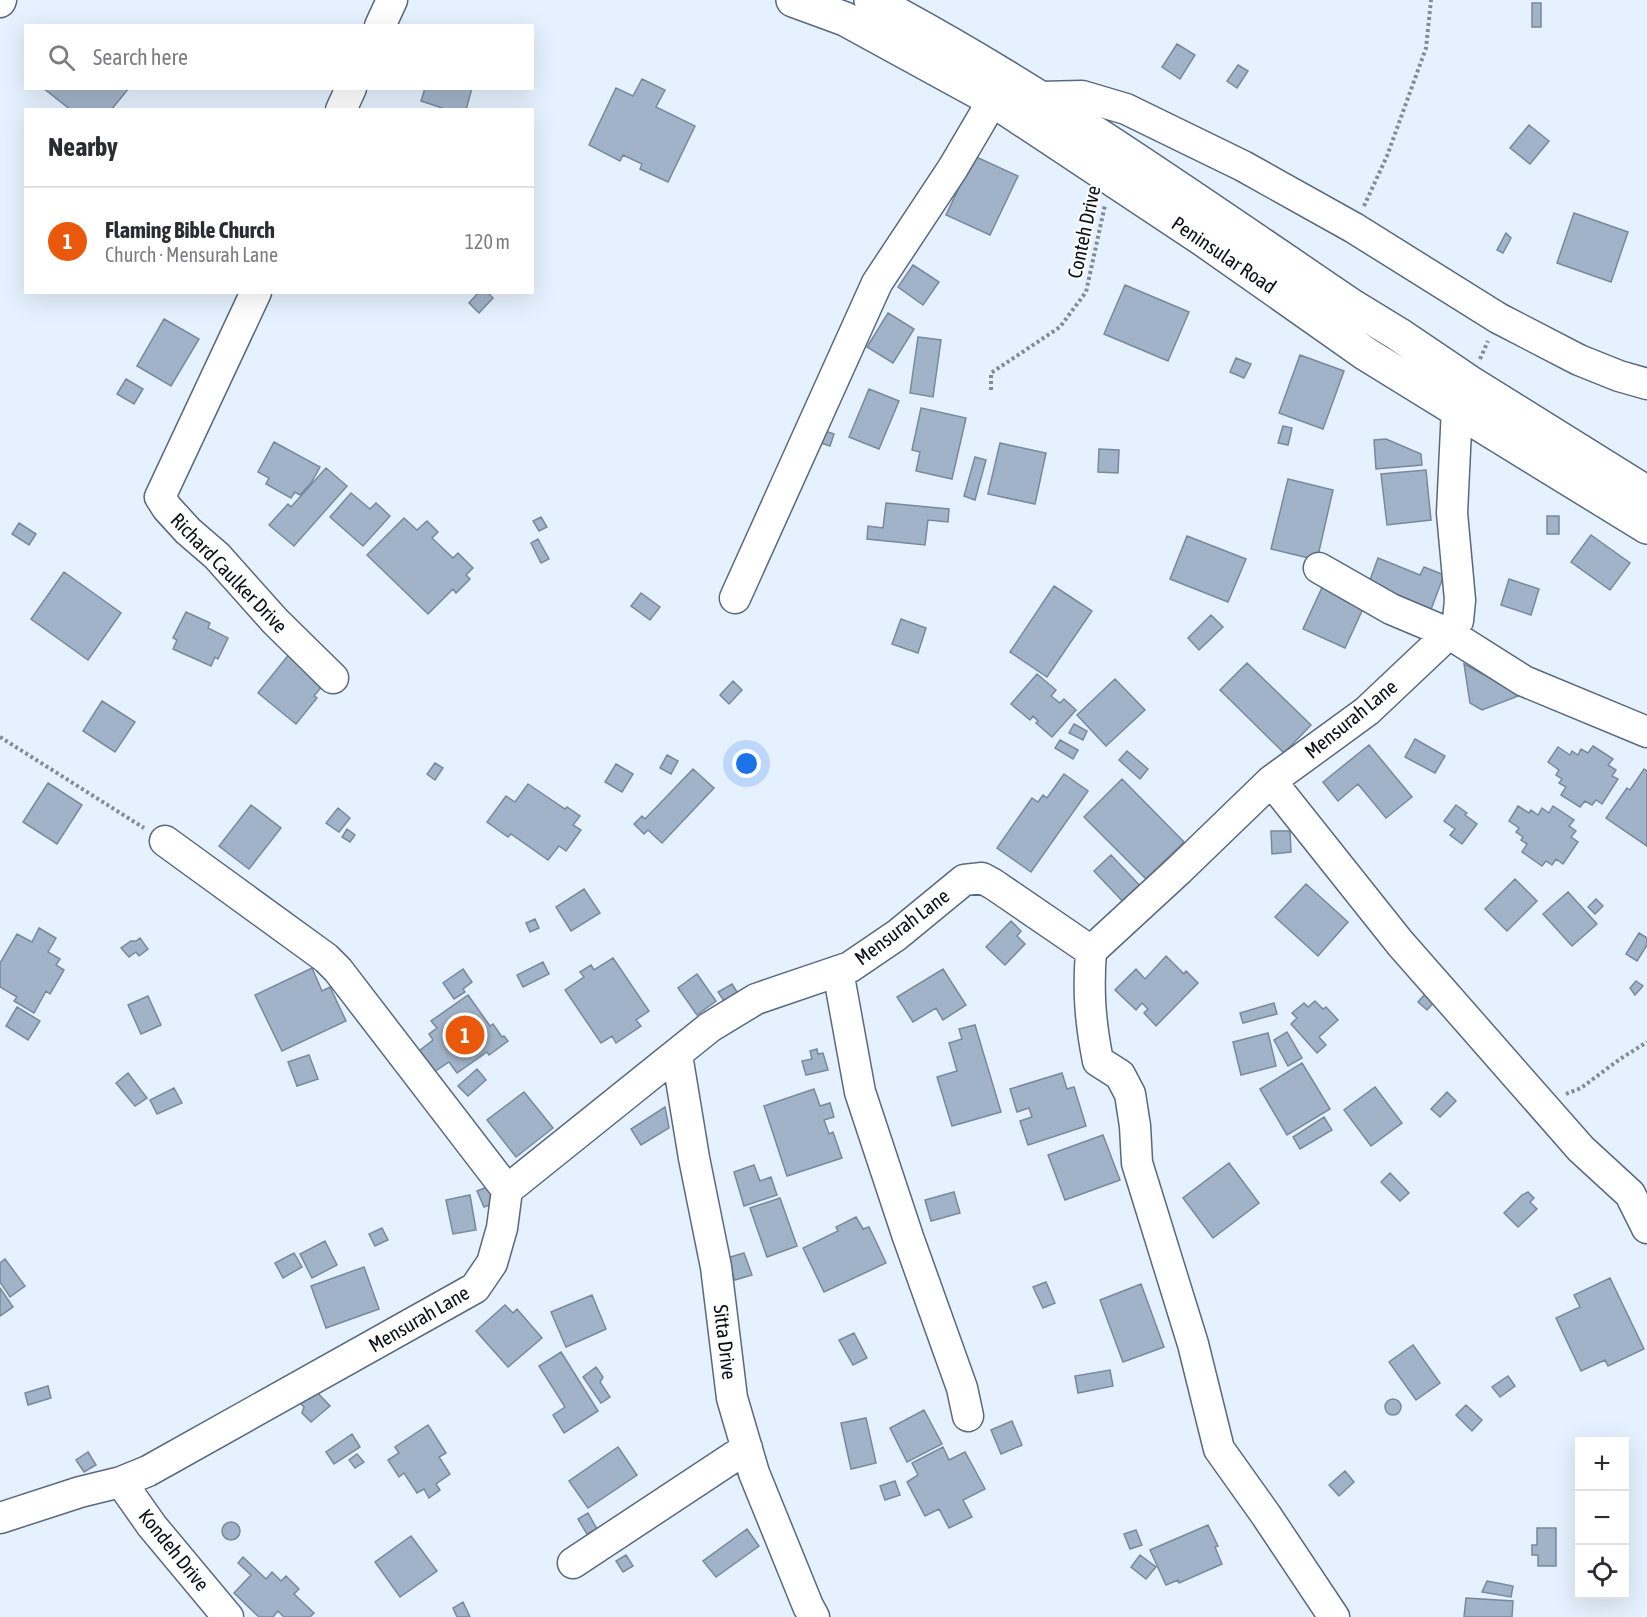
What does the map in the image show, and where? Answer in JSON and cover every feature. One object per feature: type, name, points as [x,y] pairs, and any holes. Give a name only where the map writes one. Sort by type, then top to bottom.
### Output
[{"type":"main road","name":"Peninsular Road","points":[[793,0],[845,19],[993,100],[1111,178],[1366,354],[1463,395],[1647,493]]},
{"type":"main road","name":"Peninsular Road","points":[[871,0],[937,35],[1040,97],[1647,526]]},
{"type":"street","points":[[381,24],[392,0]]},
{"type":"street","points":[[342,108],[350,90]]},
{"type":"street","points":[[1040,97],[1082,96],[1126,109],[1243,166],[1354,228],[1498,318],[1579,360],[1647,384]]},
{"type":"street","points":[[735,598],[877,283],[953,168],[993,100]]},
{"type":"street","name":"Richard Caulker Drive","points":[[255,294],[160,497],[188,531],[217,556],[274,621],[333,678]]},
{"type":"street","name":"Mensurah Lane","points":[[0,1518],[80,1492],[121,1482],[148,1471],[475,1288],[492,1263],[502,1228],[507,1190],[710,1027],[756,999],[850,967],[897,935],[964,880],[982,879],[993,884],[1091,951],[1271,781],[1367,711],[1439,643],[1458,621],[1460,600],[1452,513],[1463,395]]},
{"type":"street","points":[[1319,568],[1391,609],[1448,633],[1524,681],[1647,732]]},
{"type":"street","points":[[1271,781],[1400,942],[1540,1104],[1581,1149],[1630,1194],[1647,1228]]},
{"type":"street","points":[[165,841],[317,951],[338,970],[507,1190]]},
{"type":"street","points":[[1091,951],[1088,985],[1090,1024],[1098,1061],[1120,1075],[1130,1094],[1137,1163],[1193,1344],[1218,1449],[1266,1515],[1334,1617]]},
{"type":"street","points":[[838,971],[860,1092],[908,1237],[962,1388],[968,1416]]},
{"type":"street","name":"Sitta Drive","points":[[677,1055],[694,1158],[716,1267],[732,1398],[754,1473],[814,1617]]},
{"type":"street","points":[[573,1563],[747,1448]]},
{"type":"street","name":"Kondeh Drive","points":[[121,1482],[152,1526],[228,1617]]},
{"type":"path","points":[[1354,228],[1388,156],[1426,48],[1431,0]]},
{"type":"path","name":"Conteh Drive","points":[[991,390],[991,373],[1060,327],[1086,292],[1111,178]]},
{"type":"path","points":[[1463,395],[1498,318]]},
{"type":"path","points":[[0,736],[165,841]]},
{"type":"path","points":[[1540,1104],[1581,1088],[1647,1042]]},
{"type":"building","points":[[1532,3],[1541,3],[1541,27],[1532,27]]},
{"type":"building","points":[[1177,44],[1195,55],[1180,79],[1162,67]]},
{"type":"building","points":[[1238,65],[1248,71],[1237,88],[1227,81]]},
{"type":"building","points":[[642,79],[665,90],[656,107],[695,126],[668,182],[640,169],[642,164],[623,155],[620,161],[589,145],[616,88],[633,96]]},
{"type":"building","points":[[46,90],[127,90],[113,108],[68,108]]},
{"type":"building","points":[[424,90],[471,90],[467,108],[442,108],[421,101]]},
{"type":"building","points":[[1529,125],[1549,141],[1530,164],[1510,148]]},
{"type":"building","points":[[974,156],[1018,176],[990,235],[946,215]]},
{"type":"building","points":[[1574,213],[1628,232],[1611,282],[1557,263]]},
{"type":"building","points":[[1506,233],[1511,238],[1503,253],[1497,250]]},
{"type":"building","points":[[913,265],[939,282],[923,305],[898,287]]},
{"type":"building","points":[[1125,285],[1189,312],[1168,361],[1104,334]]},
{"type":"building","points":[[477,294],[489,294],[493,298],[479,313],[469,303]]},
{"type":"building","points":[[888,313],[914,329],[893,363],[867,347]]},
{"type":"building","points":[[164,319],[199,339],[171,386],[137,366]]},
{"type":"building","points":[[918,337],[941,340],[933,397],[910,393]]},
{"type":"building","points":[[1300,355],[1344,371],[1323,429],[1279,413]]},
{"type":"building","points":[[1236,358],[1251,364],[1244,378],[1230,372]]},
{"type":"building","points":[[126,379],[143,389],[134,404],[117,394]]},
{"type":"building","points":[[869,389],[899,401],[879,449],[849,437]]},
{"type":"building","points":[[921,408],[966,418],[952,479],[916,471],[920,452],[912,450]]},
{"type":"building","points":[[1283,426],[1292,428],[1288,445],[1278,443]]},
{"type":"building","points":[[822,430],[834,434],[830,446],[818,442]]},
{"type":"building","points":[[1386,439],[1421,454],[1422,465],[1376,469],[1374,440]]},
{"type":"building","points":[[274,442],[320,467],[311,483],[300,495],[295,492],[291,498],[266,484],[269,478],[258,472]]},
{"type":"building","points":[[1000,443],[1046,453],[1035,504],[988,494]]},
{"type":"building","points":[[1099,449],[1119,450],[1118,473],[1098,472]]},
{"type":"building","points":[[975,457],[986,460],[975,500],[964,496]]},
{"type":"building","points":[[326,468],[347,486],[294,546],[269,525],[288,504],[291,507]]},
{"type":"building","points":[[1426,470],[1431,520],[1387,525],[1381,474]]},
{"type":"building","points":[[1288,479],[1333,490],[1317,560],[1271,549]]},
{"type":"building","points":[[351,493],[370,509],[376,503],[390,516],[363,546],[330,517]]},
{"type":"building","points":[[886,503],[949,509],[948,522],[928,520],[925,545],[867,539],[868,526],[883,528]]},
{"type":"building","points":[[1547,516],[1559,516],[1559,534],[1547,534]]},
{"type":"building","points":[[541,517],[547,527],[539,531],[533,521]]},
{"type":"building","points":[[404,518],[417,530],[427,521],[438,532],[432,538],[453,558],[458,553],[473,568],[466,575],[470,579],[456,593],[453,589],[428,614],[367,555]]},
{"type":"building","points":[[19,523],[36,534],[29,545],[12,534]]},
{"type":"building","points":[[1591,535],[1630,563],[1610,590],[1571,562]]},
{"type":"building","points":[[1187,536],[1246,559],[1228,602],[1170,579]]},
{"type":"building","points":[[538,539],[549,559],[541,563],[531,543]]},
{"type":"building","points":[[1378,558],[1420,575],[1424,567],[1444,575],[1430,612],[1367,588]]},
{"type":"building","points":[[64,572],[121,613],[88,660],[31,619]]},
{"type":"building","points":[[1509,579],[1539,589],[1531,615],[1501,605]]},
{"type":"building","points":[[1325,581],[1367,600],[1345,648],[1303,629]]},
{"type":"building","points":[[1054,586],[1092,611],[1047,677],[1010,652]]},
{"type":"building","points":[[641,593],[660,607],[650,620],[631,606]]},
{"type":"building","points":[[186,612],[210,623],[208,628],[228,638],[218,659],[215,657],[211,666],[173,649],[177,640],[173,638]]},
{"type":"building","points":[[1211,615],[1223,627],[1199,650],[1188,638]]},
{"type":"building","points":[[901,619],[926,628],[918,653],[892,644]]},
{"type":"building","points":[[290,653],[323,685],[314,696],[317,698],[296,724],[258,693]]},
{"type":"building","points":[[1247,663],[1311,725],[1284,753],[1220,690]]},
{"type":"building","points":[[1464,664],[1521,695],[1482,710],[1470,703]]},
{"type":"building","points":[[1037,674],[1056,690],[1051,696],[1060,703],[1064,699],[1076,710],[1052,737],[1036,723],[1038,721],[1033,716],[1030,720],[1011,704]]},
{"type":"building","points":[[1115,679],[1145,710],[1106,746],[1077,715]]},
{"type":"building","points":[[733,681],[742,690],[729,704],[720,695]]},
{"type":"building","points":[[102,701],[135,722],[115,752],[83,731]]},
{"type":"building","points":[[1074,724],[1087,731],[1083,740],[1069,733]]},
{"type":"building","points":[[1415,739],[1445,756],[1435,773],[1405,757]]},
{"type":"building","points":[[1060,740],[1078,750],[1073,759],[1055,748]]},
{"type":"building","points":[[1369,745],[1412,797],[1386,818],[1358,784],[1338,801],[1323,782]]},
{"type":"building","points":[[1593,746],[1613,759],[1608,765],[1616,770],[1612,776],[1618,779],[1602,804],[1596,800],[1592,805],[1585,801],[1580,807],[1561,795],[1566,787],[1559,783],[1562,779],[1556,775],[1559,770],[1548,762],[1558,747],[1570,755],[1572,751],[1578,755],[1581,749],[1588,753]]},
{"type":"building","points":[[1127,751],[1148,769],[1140,779],[1119,760]]},
{"type":"building","points":[[667,755],[678,761],[671,774],[660,768]]},
{"type":"building","points":[[435,763],[443,768],[435,780],[427,774]]},
{"type":"building","points":[[616,764],[633,774],[622,792],[605,782]]},
{"type":"building","points":[[693,769],[714,788],[662,843],[648,830],[644,834],[634,824],[642,816],[645,819]]},
{"type":"building","points":[[1644,769],[1647,771],[1647,846],[1606,818],[1627,788],[1630,790]]},
{"type":"building","points":[[1064,774],[1088,791],[1031,872],[997,848],[1032,798],[1038,802],[1043,795],[1047,798]]},
{"type":"building","points":[[1122,779],[1184,842],[1146,879],[1084,817]]},
{"type":"building","points":[[48,783],[82,805],[57,844],[23,822]]},
{"type":"building","points":[[528,784],[565,809],[567,807],[580,816],[573,825],[581,830],[566,851],[559,846],[548,860],[511,834],[508,837],[487,822],[506,796],[515,802]]},
{"type":"building","points":[[251,805],[281,828],[249,869],[219,846]]},
{"type":"building","points":[[1456,805],[1477,824],[1462,844],[1450,835],[1455,829],[1444,821]]},
{"type":"building","points":[[1518,806],[1529,813],[1531,810],[1538,815],[1542,808],[1549,813],[1553,806],[1574,820],[1569,826],[1576,831],[1571,837],[1578,842],[1563,864],[1556,859],[1552,865],[1546,861],[1542,866],[1522,852],[1527,844],[1516,832],[1519,828],[1509,821]]},
{"type":"building","points":[[338,808],[350,818],[339,832],[326,823]]},
{"type":"building","points":[[347,829],[355,835],[350,842],[342,837]]},
{"type":"building","points":[[1271,831],[1290,831],[1291,852],[1272,854]]},
{"type":"building","points":[[1111,855],[1144,890],[1127,906],[1094,871]]},
{"type":"building","points":[[1515,879],[1537,901],[1507,931],[1485,909]]},
{"type":"building","points":[[1306,884],[1348,922],[1318,956],[1275,917]]},
{"type":"building","points":[[584,889],[600,913],[571,931],[556,907]]},
{"type":"building","points":[[1568,892],[1597,924],[1572,946],[1543,914]]},
{"type":"building","points":[[1596,899],[1603,906],[1595,914],[1588,907]]},
{"type":"building","points":[[535,919],[539,928],[530,932],[526,923]]},
{"type":"building","points":[[1011,921],[1021,931],[1017,936],[1025,944],[1005,965],[986,947]]},
{"type":"building","points":[[39,928],[56,938],[48,952],[60,959],[56,965],[64,970],[50,994],[46,991],[34,1013],[14,1001],[17,997],[0,987],[0,963],[17,934],[32,942]]},
{"type":"building","points":[[1639,933],[1647,938],[1647,945],[1637,961],[1626,954]]},
{"type":"building","points":[[140,938],[148,949],[139,956],[136,952],[129,957],[121,948]]},
{"type":"building","points":[[1166,956],[1184,974],[1186,971],[1198,983],[1156,1026],[1144,1013],[1148,1009],[1142,1003],[1136,1010],[1115,990],[1136,969],[1145,979]]},
{"type":"building","points":[[613,958],[649,1011],[636,1020],[641,1026],[616,1043],[612,1036],[601,1043],[565,990],[584,977],[580,972],[591,965],[594,970]]},
{"type":"building","points":[[543,962],[549,974],[523,987],[517,975]]},
{"type":"building","points":[[312,968],[322,991],[330,987],[346,1021],[282,1051],[255,995]]},
{"type":"building","points":[[463,969],[472,982],[463,989],[465,992],[454,999],[443,983]]},
{"type":"building","points":[[943,969],[966,1005],[943,1020],[936,1008],[913,1022],[897,997]]},
{"type":"building","points":[[697,974],[716,1001],[697,1015],[678,988]]},
{"type":"building","points":[[1636,981],[1643,986],[1635,995],[1630,988]]},
{"type":"building","points":[[732,984],[739,995],[726,1004],[718,992]]},
{"type":"building","points":[[1427,992],[1436,1000],[1427,1010],[1418,1002]]},
{"type":"building","points":[[468,995],[490,1026],[493,1024],[502,1037],[504,1036],[508,1041],[489,1055],[487,1052],[457,1073],[449,1062],[434,1072],[419,1051],[433,1040],[429,1034],[437,1028],[431,1021]]},
{"type":"building","points":[[148,996],[161,1025],[141,1034],[128,1005]]},
{"type":"building","points":[[1315,1001],[1323,1009],[1326,1007],[1338,1020],[1319,1037],[1326,1045],[1317,1053],[1291,1024],[1297,1018],[1292,1013],[1304,1003],[1308,1007]]},
{"type":"building","points":[[1274,1003],[1277,1014],[1243,1023],[1240,1013]]},
{"type":"building","points":[[17,1007],[40,1021],[28,1040],[6,1026]]},
{"type":"building","points":[[975,1025],[1001,1112],[952,1126],[937,1077],[957,1071],[949,1043],[962,1039],[959,1029]]},
{"type":"building","points":[[1287,1032],[1302,1058],[1288,1066],[1274,1040]]},
{"type":"building","points":[[1268,1033],[1276,1066],[1241,1075],[1233,1042]]},
{"type":"building","points":[[817,1049],[818,1054],[823,1053],[828,1070],[806,1075],[802,1061],[812,1059],[810,1051]]},
{"type":"building","points":[[309,1055],[318,1079],[297,1086],[288,1062]]},
{"type":"building","points":[[1302,1063],[1330,1109],[1287,1135],[1260,1089]]},
{"type":"building","points":[[477,1069],[486,1080],[468,1096],[458,1086]]},
{"type":"building","points":[[128,1073],[147,1098],[135,1106],[116,1083]]},
{"type":"building","points":[[1062,1073],[1067,1089],[1074,1087],[1086,1126],[1028,1145],[1020,1121],[1032,1117],[1029,1108],[1017,1112],[1010,1089]]},
{"type":"building","points":[[1375,1087],[1402,1123],[1371,1146],[1344,1110]]},
{"type":"building","points":[[174,1088],[182,1103],[157,1114],[150,1100]]},
{"type":"building","points":[[814,1089],[820,1106],[830,1103],[834,1117],[824,1120],[829,1134],[833,1132],[842,1158],[787,1176],[764,1106]]},
{"type":"building","points":[[524,1092],[553,1128],[516,1157],[487,1120]]},
{"type":"building","points":[[1447,1092],[1456,1101],[1440,1117],[1431,1109]]},
{"type":"building","points":[[665,1107],[669,1128],[641,1145],[631,1129]]},
{"type":"building","points":[[1324,1117],[1332,1130],[1300,1149],[1293,1137]]},
{"type":"building","points":[[1103,1135],[1120,1180],[1065,1200],[1048,1155]]},
{"type":"building","points":[[1229,1163],[1259,1203],[1213,1238],[1183,1198]]},
{"type":"building","points":[[754,1165],[760,1181],[771,1177],[777,1195],[744,1206],[734,1172]]},
{"type":"building","points":[[1390,1173],[1409,1193],[1400,1201],[1381,1182]]},
{"type":"building","points":[[490,1186],[497,1202],[484,1207],[477,1191]]},
{"type":"building","points":[[954,1192],[960,1213],[931,1221],[925,1200]]},
{"type":"building","points":[[1528,1192],[1534,1198],[1530,1202],[1537,1209],[1518,1227],[1504,1213]]},
{"type":"building","points":[[470,1195],[476,1230],[453,1234],[446,1200]]},
{"type":"building","points":[[780,1198],[797,1246],[767,1257],[750,1208]]},
{"type":"building","points":[[856,1217],[863,1229],[869,1227],[886,1263],[824,1292],[803,1248],[838,1231],[836,1227]]},
{"type":"building","points":[[382,1228],[388,1240],[375,1246],[369,1234]]},
{"type":"building","points":[[325,1241],[337,1265],[312,1278],[300,1254]]},
{"type":"building","points":[[294,1253],[302,1267],[283,1278],[275,1263]]},
{"type":"building","points":[[744,1253],[752,1275],[735,1280],[727,1258]]},
{"type":"building","points":[[5,1259],[25,1286],[10,1297],[0,1282],[0,1263]]},
{"type":"building","points":[[364,1267],[379,1309],[326,1328],[311,1286]]},
{"type":"building","points":[[1610,1278],[1644,1349],[1608,1366],[1605,1360],[1581,1371],[1556,1318],[1580,1307],[1574,1295]]},
{"type":"building","points":[[1046,1282],[1055,1303],[1043,1308],[1033,1287]]},
{"type":"building","points":[[1141,1284],[1164,1347],[1123,1362],[1100,1300]]},
{"type":"building","points":[[0,1288],[13,1307],[0,1316]]},
{"type":"building","points":[[592,1295],[606,1329],[566,1347],[551,1312]]},
{"type":"building","points":[[505,1305],[513,1313],[517,1309],[542,1338],[508,1367],[476,1331]]},
{"type":"building","points":[[854,1333],[867,1358],[853,1365],[839,1340]]},
{"type":"building","points":[[1413,1345],[1440,1383],[1416,1400],[1389,1362]]},
{"type":"building","points":[[561,1352],[598,1411],[564,1433],[553,1415],[565,1407],[539,1366]]},
{"type":"building","points":[[596,1367],[603,1377],[600,1382],[610,1397],[601,1403],[583,1377]]},
{"type":"building","points":[[1110,1370],[1113,1386],[1078,1393],[1075,1376]]},
{"type":"building","points":[[1508,1376],[1515,1386],[1500,1397],[1492,1387]]},
{"type":"building","points":[[48,1386],[51,1398],[28,1405],[25,1393]]},
{"type":"building","points":[[314,1389],[330,1406],[311,1422],[302,1413],[304,1407],[299,1402]]},
{"type":"building","points":[[1393,1399],[1399,1401],[1401,1407],[1399,1413],[1393,1415],[1387,1413],[1385,1407],[1387,1401]]},
{"type":"building","points":[[1466,1405],[1482,1420],[1472,1431],[1456,1415]]},
{"type":"building","points":[[924,1410],[942,1444],[907,1462],[890,1428]]},
{"type":"building","points":[[866,1418],[876,1463],[851,1469],[841,1423]]},
{"type":"building","points":[[1012,1421],[1022,1445],[1001,1454],[991,1430]]},
{"type":"building","points":[[428,1425],[446,1453],[439,1457],[450,1474],[436,1484],[440,1490],[429,1498],[424,1489],[417,1493],[404,1473],[399,1477],[388,1460],[399,1453],[395,1447]]},
{"type":"building","points":[[352,1434],[360,1447],[334,1464],[326,1452]]},
{"type":"building","points":[[618,1447],[637,1475],[588,1508],[569,1481]]},
{"type":"building","points":[[943,1447],[949,1460],[965,1452],[985,1489],[963,1500],[972,1517],[949,1528],[939,1509],[925,1516],[907,1482],[918,1475],[912,1463]]},
{"type":"building","points":[[88,1452],[96,1465],[84,1472],[76,1460]]},
{"type":"building","points":[[357,1454],[364,1462],[355,1468],[349,1460]]},
{"type":"building","points":[[1345,1471],[1354,1482],[1339,1496],[1329,1485]]},
{"type":"building","points":[[895,1481],[900,1495],[885,1500],[880,1486]]},
{"type":"building","points":[[588,1513],[597,1529],[587,1534],[578,1519]]},
{"type":"building","points":[[231,1522],[237,1525],[240,1531],[237,1537],[231,1540],[225,1537],[222,1531],[225,1525]]},
{"type":"building","points":[[1208,1525],[1218,1546],[1215,1547],[1222,1564],[1179,1583],[1178,1580],[1166,1585],[1150,1550]]},
{"type":"building","points":[[1537,1528],[1556,1528],[1556,1566],[1538,1566],[1538,1555],[1532,1555],[1532,1545],[1537,1545]]},
{"type":"building","points":[[747,1529],[759,1546],[716,1577],[703,1561]]},
{"type":"building","points":[[1136,1530],[1142,1545],[1130,1549],[1124,1534]]},
{"type":"building","points":[[411,1536],[437,1571],[400,1597],[375,1562]]},
{"type":"building","points":[[626,1555],[633,1566],[623,1572],[616,1561]]},
{"type":"building","points":[[1140,1555],[1156,1567],[1146,1579],[1131,1567]]},
{"type":"building","points":[[243,1557],[266,1579],[272,1572],[281,1581],[286,1576],[299,1589],[294,1594],[314,1613],[310,1617],[284,1617],[278,1611],[273,1617],[259,1617],[234,1593],[251,1575],[238,1563]]},
{"type":"building","points":[[1487,1581],[1513,1586],[1511,1597],[1482,1592]]},
{"type":"building","points":[[1466,1598],[1513,1601],[1512,1617],[1464,1617]]},
{"type":"building","points":[[463,1602],[470,1617],[457,1617],[453,1608]]},
{"type":"place","name":"Flaming Bible Church","points":[[465,1035]]}]
